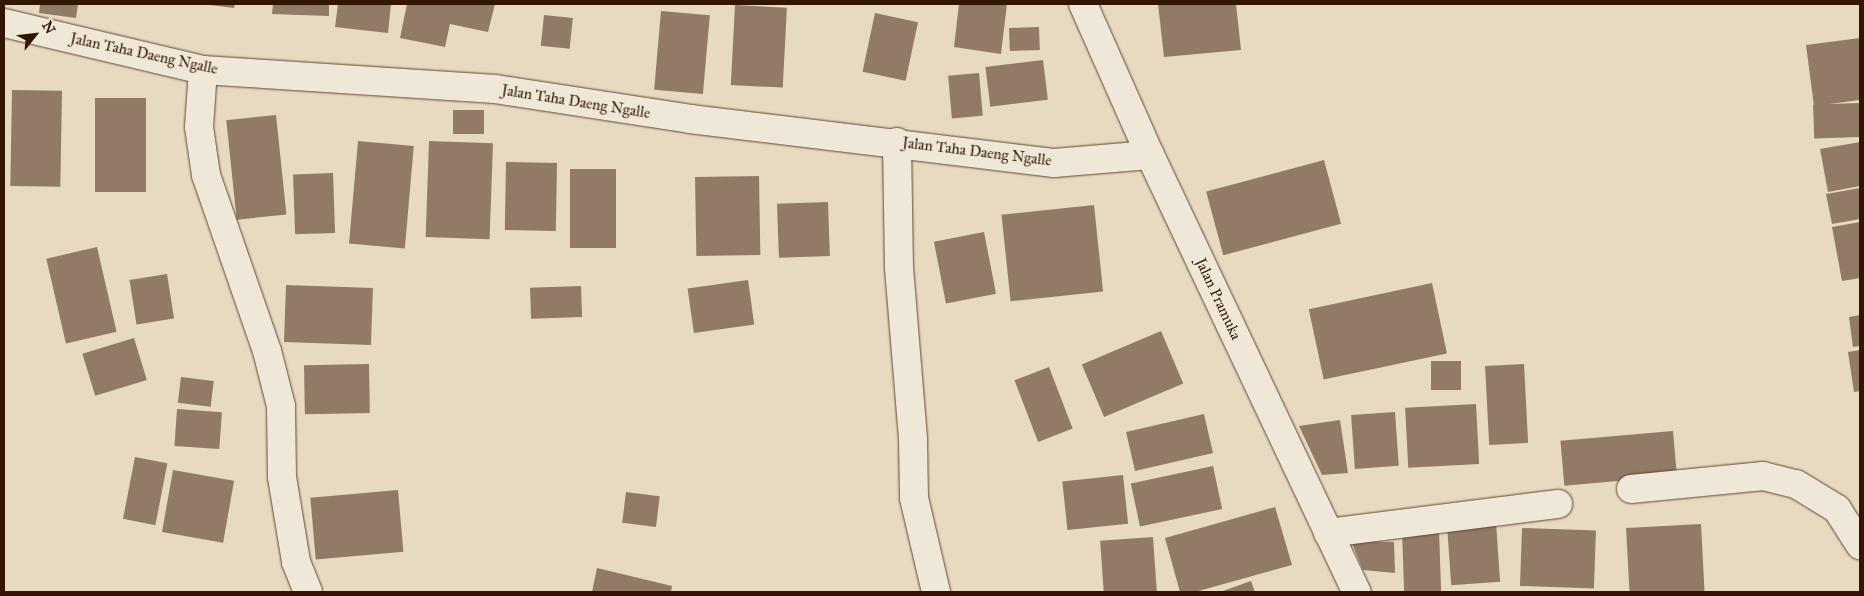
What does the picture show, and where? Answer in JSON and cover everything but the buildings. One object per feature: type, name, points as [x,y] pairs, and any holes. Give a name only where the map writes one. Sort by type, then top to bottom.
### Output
[{"type":"street","name":"Jalan Pramuka","points":[[1083,4],[1150,155],[1357,592]]},
{"type":"street","name":"Jalan Taha Daeng Ngalle","points":[[4,24],[203,70],[496,89],[690,119],[897,142],[980,156],[1054,163],[1150,155]]},
{"type":"street","points":[[203,70],[199,127],[206,175],[267,351],[281,406],[282,477],[296,562],[308,592]]},
{"type":"street","points":[[897,142],[899,268],[913,440],[914,498],[936,592]]},
{"type":"street","points":[[1632,489],[1763,476],[1796,484],[1837,509],[1860,546]]},
{"type":"street","points":[[1328,533],[1558,504]]}]
